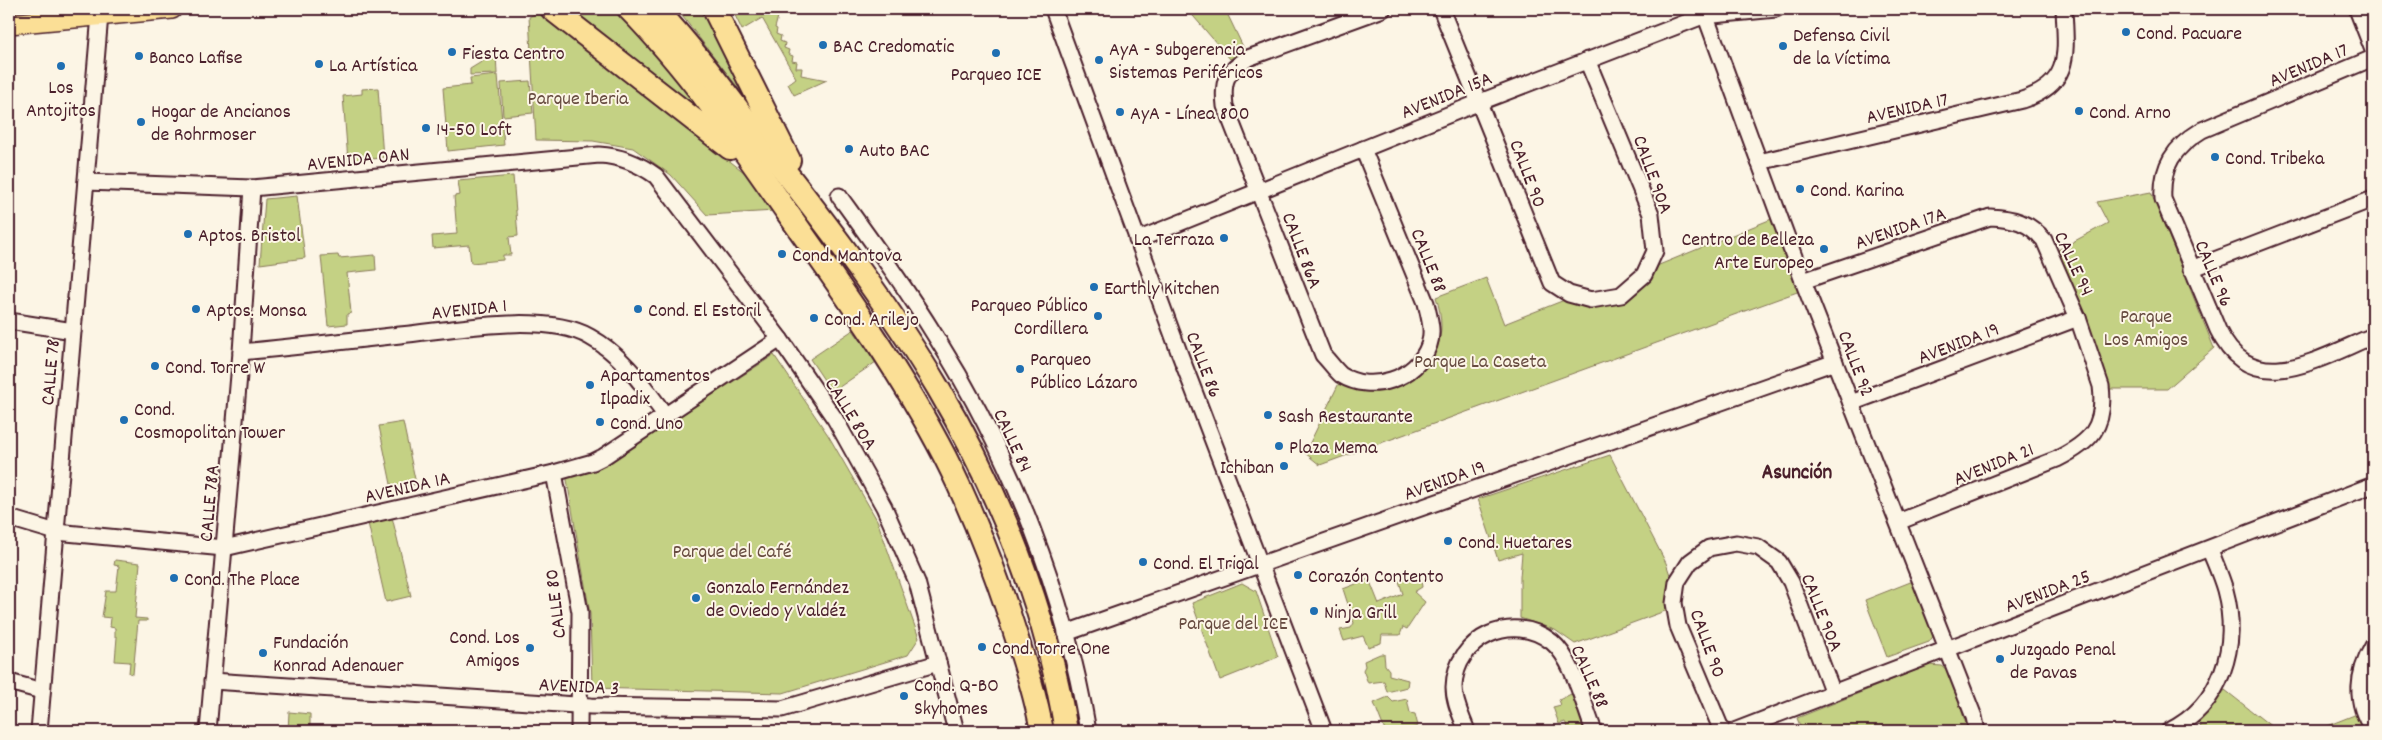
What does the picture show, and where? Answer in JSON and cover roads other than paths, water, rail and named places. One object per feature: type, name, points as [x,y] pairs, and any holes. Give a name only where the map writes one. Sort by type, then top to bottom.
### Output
[{"type":"highway","points":[[629,9],[675,59],[759,172],[882,348],[946,458],[974,521],[999,585],[1038,708],[1042,731]]},
{"type":"highway","points":[[656,9],[692,51],[816,212],[908,341],[938,387],[968,442],[998,504],[1045,638],[1061,701],[1066,731]]},
{"type":"highway","points":[[714,9],[816,212]]},
{"type":"highway","points":[[722,9],[726,36]]},
{"type":"highway","points":[[555,11],[759,172]]},
{"type":"main road","points":[[9,24],[126,11],[172,9]]},
{"type":"street","name":"CALLE 86","points":[[1053,9],[1137,240],[1324,731]]},
{"type":"street","name":"CALLE 86A","points":[[1383,9],[1248,58],[1230,70],[1223,87],[1225,106],[1323,355],[1340,374],[1355,381],[1376,384],[1398,378]]},
{"type":"street","name":"CALLE 90","points":[[1441,9],[1552,283],[1569,294],[1591,300],[1621,295]]},
{"type":"street","name":"AVENIDA 15A","points":[[1137,240],[1588,60],[1703,12],[1776,9]]},
{"type":"street","name":"AVENIDA 17","points":[[1759,162],[2022,100],[2046,90],[2058,78],[2065,59],[2064,9]]},
{"type":"street","points":[[2357,9],[2373,50]]},
{"type":"street","name":"CALLE 92","points":[[1703,12],[1803,281],[1948,648],[1974,717],[1977,731]]},
{"type":"street","name":"CALLE 78","points":[[39,731],[100,15]]},
{"type":"street","name":"AVENIDA 17","points":[[2164,172],[2183,143],[2202,130],[2373,58]]},
{"type":"street","name":"CALLE 90A","points":[[1588,60],[1651,214],[1655,251],[1644,275],[1621,295]]},
{"type":"street","name":"CALLE 88","points":[[1364,149],[1426,304],[1432,327],[1429,345],[1421,360],[1398,378]]},
{"type":"street","name":"AVENIDA 0AN","points":[[86,182],[252,188],[599,154],[633,161]]},
{"type":"street","name":"CALLE 80A","points":[[633,161],[656,176],[780,339],[835,419],[884,507],[917,582],[956,731]]},
{"type":"street","name":"CALLE 96","points":[[2164,172],[2163,199],[2223,341],[2236,357],[2261,369],[2283,370],[2373,336]]},
{"type":"street","name":"CALLE 78A","points":[[208,731],[241,352],[252,188]]},
{"type":"street","name":"CALLE 84","points":[[839,196],[908,292],[937,338],[989,432],[1032,531],[1066,634],[1088,731]]},
{"type":"street","points":[[2191,269],[2373,199]]},
{"type":"street","name":"AVENIDA 17A","points":[[1803,281],[1990,217],[2010,218]]},
{"type":"street","name":"CALLE 94","points":[[2010,218],[2030,226],[2044,240],[2078,318],[2101,386],[2101,410],[2095,428]]},
{"type":"street","name":"AVENIDA 19","points":[[1851,403],[2078,318]]},
{"type":"street","points":[[9,321],[73,330]]},
{"type":"street","name":"AVENIDA 1","points":[[241,352],[516,323],[566,328],[589,336],[609,350],[624,364],[666,416]]},
{"type":"street","name":"AVENIDA 1A","points":[[9,518],[56,532],[224,548],[554,473],[593,462],[666,416],[780,339]]},
{"type":"street","name":"AVENIDA 19","points":[[1066,634],[1835,362]]},
{"type":"street","name":"AVENIDA 21","points":[[1898,522],[2057,459],[2081,447],[2095,428]]},
{"type":"street","name":"CALLE 80","points":[[554,473],[580,612],[579,731]]},
{"type":"street","name":"AVENIDA 25","points":[[1734,731],[1948,648],[2210,550],[2373,485]]},
{"type":"street","name":"CALLE 90A","points":[[1709,548],[1736,543],[1758,547],[1779,562],[1791,582],[1833,693]]},
{"type":"street","name":"CALLE 90","points":[[1709,548],[1690,562],[1677,582],[1674,604],[1678,626],[1722,731]]},
{"type":"street","points":[[2169,731],[2178,726],[2206,702],[2221,679],[2228,648],[2230,621],[2225,590],[2210,550]]},
{"type":"street","name":"CALLE 88","points":[[1467,731],[1456,701],[1454,688],[1456,672],[1463,656],[1475,642],[1492,632],[1511,628],[1526,629],[1539,634],[1553,642],[1564,655],[1594,731]]},
{"type":"street","points":[[2373,646],[2363,663],[2360,702],[2363,715],[2373,729]]},
{"type":"street","name":"AVENIDA 3","points":[[212,681],[579,706],[782,709],[938,663]]},
{"type":"street","points":[[9,682],[42,691]]},
{"type":"place","name":"Cond. Pacuare","points":[[2126,32]]},
{"type":"place","name":"BAC Credomatic","points":[[823,45]]},
{"type":"place","name":"Defensa Civil de la Víctima","points":[[1783,46]]},
{"type":"place","name":"Fiesta Centro","points":[[452,52]]},
{"type":"place","name":"Parqueo ICE","points":[[996,53]]},
{"type":"place","name":"Banco Lafise","points":[[139,56]]},
{"type":"place","name":"AyA - Subgerencia Sistemas Periféricos","points":[[1099,60]]},
{"type":"place","name":"La Artística","points":[[319,64]]},
{"type":"place","name":"Los Antojitos","points":[[61,66]]},
{"type":"place","name":"Cond. Arno","points":[[2079,111]]},
{"type":"place","name":"AyA - Línea 800","points":[[1120,112]]},
{"type":"place","name":"Hogar de Ancianos de Rohrmoser","points":[[141,122]]},
{"type":"place","name":"14-50 Loft","points":[[426,128]]},
{"type":"place","name":"Auto BAC","points":[[849,149]]},
{"type":"place","name":"Cond. Tribeka","points":[[2215,157]]},
{"type":"place","name":"Cond. Karina","points":[[1800,189]]},
{"type":"place","name":"Aptos. Bristol","points":[[188,234]]},
{"type":"place","name":"La Terraza","points":[[1224,238]]},
{"type":"place","name":"Centro de Belleza Arte Europeo","points":[[1824,249]]},
{"type":"place","name":"Cond. Mantova","points":[[782,254]]},
{"type":"place","name":"Earthly Kitchen","points":[[1094,287]]},
{"type":"place","name":"Aptos. Monsa","points":[[196,309]]},
{"type":"place","name":"Cond. El Estoril","points":[[638,309]]},
{"type":"place","name":"Parqueo Público Cordillera","points":[[1098,316]]},
{"type":"place","name":"Cond. Arilejo","points":[[814,318]]},
{"type":"place","name":"Cond. Torre W","points":[[155,366]]},
{"type":"place","name":"Parqueo Público Lázaro","points":[[1020,369]]},
{"type":"place","name":"Apartamentos Ilpadix","points":[[590,385]]},
{"type":"place","name":"Sash Restaurante","points":[[1268,415]]},
{"type":"place","name":"Cond. Cosmopolitan Tower","points":[[124,420]]},
{"type":"place","name":"Cond. Uno","points":[[600,422]]},
{"type":"place","name":"Plaza Mema","points":[[1279,446]]},
{"type":"place","name":"Ichiban","points":[[1284,466]]},
{"type":"place","name":"Cond. Huetares","points":[[1448,541]]},
{"type":"place","name":"Cond. El Trigal","points":[[1143,562]]},
{"type":"place","name":"Corazón Contento","points":[[1298,575]]},
{"type":"place","name":"Cond. The Place","points":[[174,578]]},
{"type":"place","name":"Gonzalo Fernández de Oviedo y Valdéz","points":[[696,598]]},
{"type":"place","name":"Ninja Grill","points":[[1314,611]]},
{"type":"place","name":"Cond. Torre One","points":[[982,647]]},
{"type":"place","name":"Cond. Los Amigos","points":[[530,648]]},
{"type":"place","name":"Fundación Konrad Adenauer","points":[[263,653]]},
{"type":"place","name":"Juzgado Penal de Pavas","points":[[2000,659]]},
{"type":"place","name":"Cond. Q-BO Skyhomes","points":[[904,696]]},
{"type":"district","name":"Asunción","points":[[1797,471]]},
{"type":"park label","name":"Parque Iberia","points":[[578,97]]},
{"type":"park label","name":"Parque Los Amigos","points":[[2146,326]]},
{"type":"park label","name":"Parque La Caseta","points":[[1480,360]]},
{"type":"park label","name":"Parque del Café","points":[[732,550]]},
{"type":"park label","name":"Parque del ICE","points":[[1233,622]]}]
